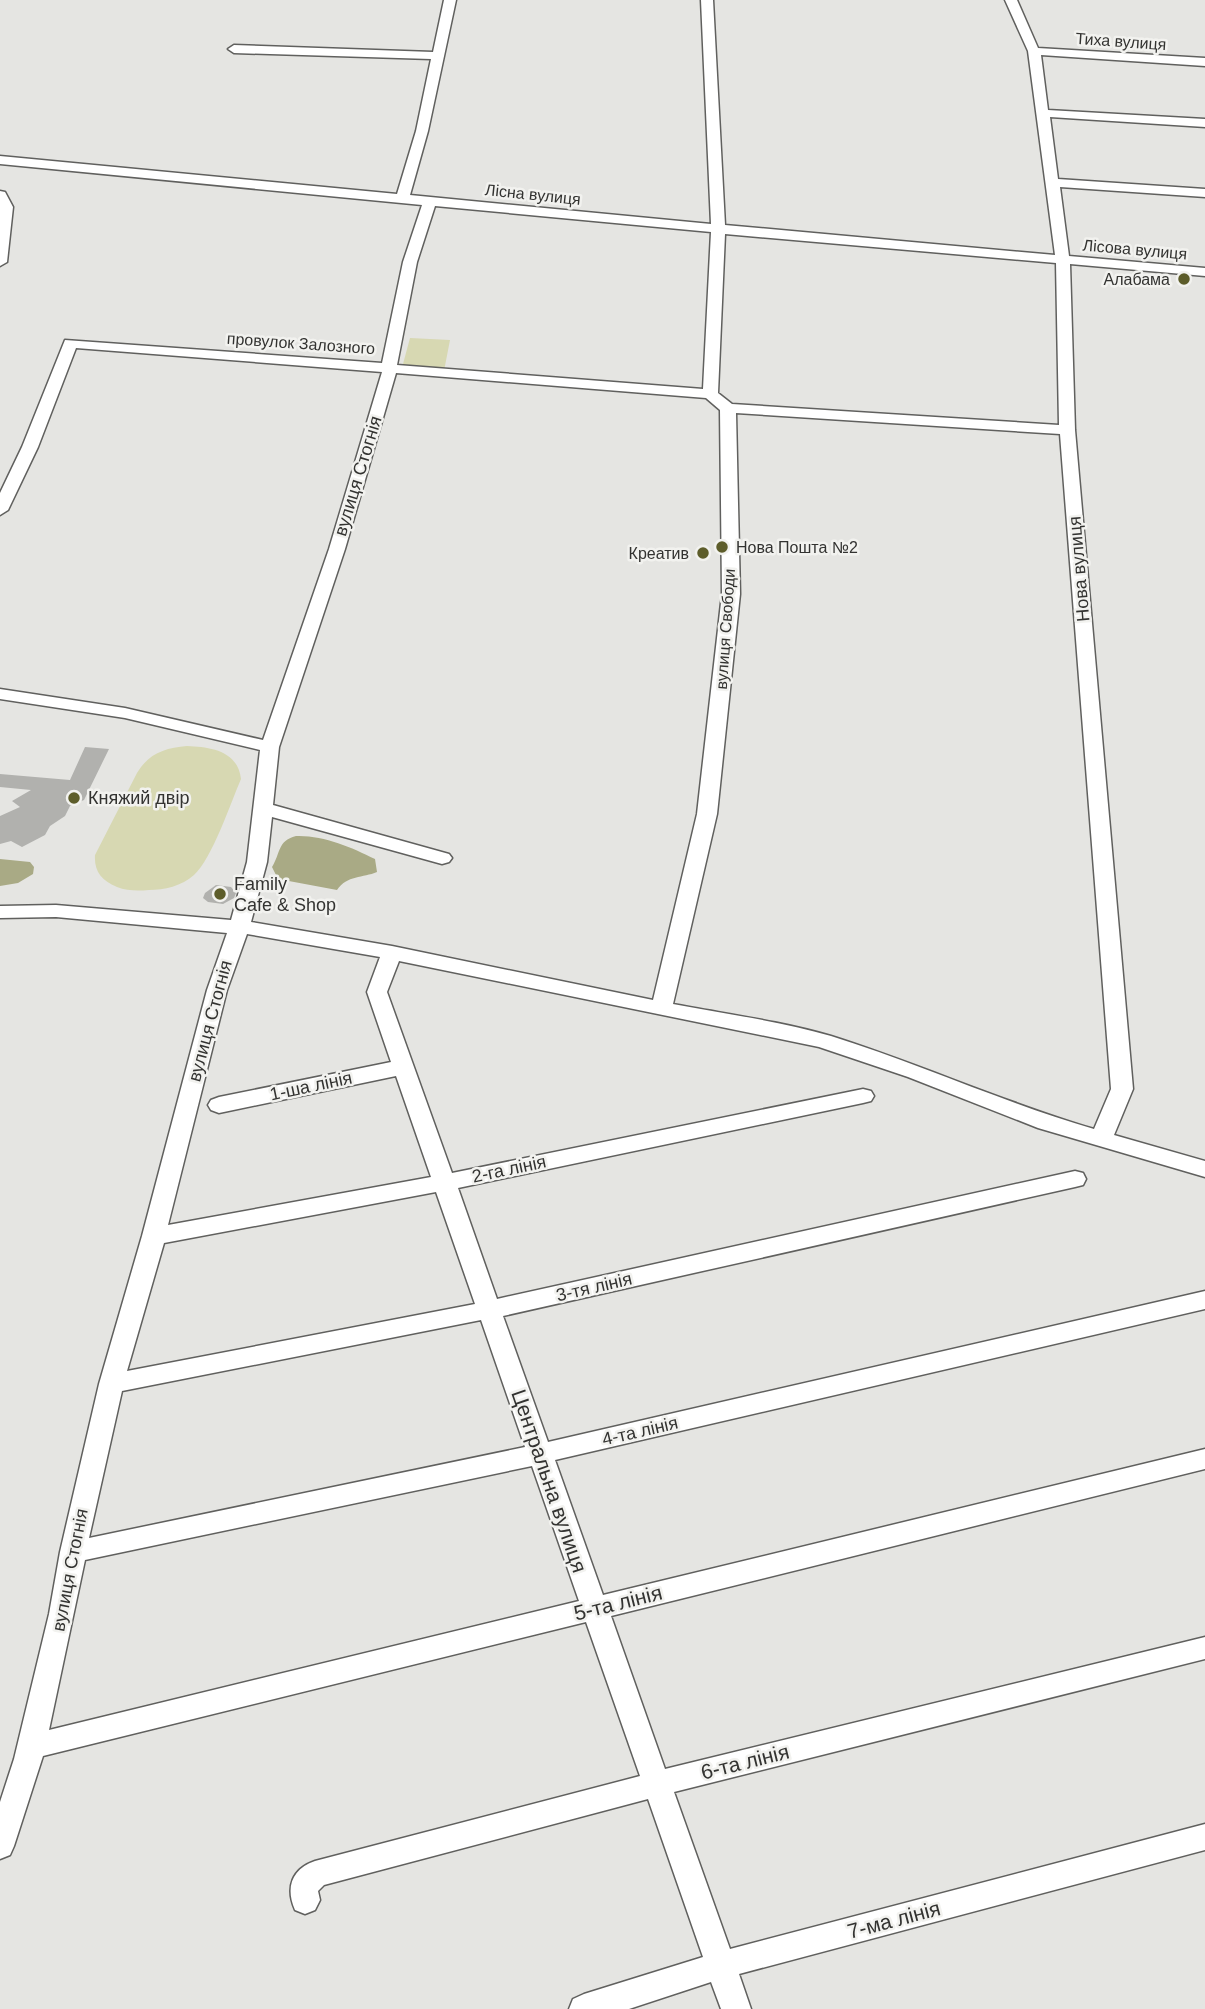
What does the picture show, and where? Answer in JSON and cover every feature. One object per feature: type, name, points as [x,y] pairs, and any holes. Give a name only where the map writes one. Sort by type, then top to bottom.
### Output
[{"type":"street","points":[[403,198],[422,131],[450,0]]},
{"type":"street","points":[[707,0],[718,229],[710,394],[728,408],[1067,430]]},
{"type":"street","name":"Нова вулиця","points":[[1011,0],[1034,51],[1063,260],[1067,430],[1122,1089],[1101,1139]]},
{"type":"street","points":[[234,49],[438,56]]},
{"type":"street","name":"Тиха вулиця","points":[[1034,51],[1205,62]]},
{"type":"street","points":[[1041,113],[1205,123]]},
{"type":"street","name":"Лісна вулиця","points":[[0,160],[1063,260]]},
{"type":"street","points":[[1053,183],[1205,193]]},
{"type":"street","points":[[0,195],[6,207],[0,262]]},
{"type":"street","name":"вулиця Стогнія","points":[[0,1846],[30,1746],[62,1614],[110,1384],[154,1236],[217,990],[246,907],[257,862],[270,747],[337,549],[390,369],[389,357],[410,262],[430,201]]},
{"type":"street","name":"Лісова вулиця","points":[[1063,260],[1205,272]]},
{"type":"street","name":"провулок Залозного","points":[[0,510],[30,447],[70,343],[710,394]]},
{"type":"street","name":"вулиця Свободи","points":[[662,1010],[708,800],[731,594],[728,408]]},
{"type":"street","points":[[0,694],[125,713],[270,747]]},
{"type":"street","points":[[262,808],[442,858]]},
{"type":"street","points":[[0,912],[55,911],[237,927],[392,953],[822,1041],[916,1072],[1046,1123],[1205,1169]]},
{"type":"street","name":"Центральна вулиця","points":[[392,953],[377,992],[736,2009]]},
{"type":"street","name":"1-ша лінія","points":[[219,1105],[403,1067]]},
{"type":"street","name":"2-га лінія","points":[[154,1236],[444,1183],[863,1096]]},
{"type":"street","name":"3-тя лінія","points":[[110,1384],[489,1310],[1075,1179]]},
{"type":"street","name":"4-та лінія","points":[[73,1552],[540,1454],[1205,1300]]},
{"type":"street","name":"5-та лінія","points":[[30,1746],[1205,1459]]},
{"type":"street","name":"6-та лінія","points":[[305,1900],[303,1887],[315,1874],[656,1784],[1205,1648]]},
{"type":"street","name":"7-ма лінія","points":[[584,2009],[721,1965],[1205,1837]]},
{"type":"shaded area","points":[[410,338],[450,340],[444,371],[407,368],[403,364]]},
{"type":"shaded area","points":[[187,746],[222,752],[235,762],[241,779],[208,856],[194,875],[173,887],[137,891],[111,884],[97,870],[95,855],[137,773],[152,756],[172,748]]},
{"type":"shaded area","points":[[296,836],[327,840],[356,850],[375,859],[377,872],[350,879],[337,890],[278,879],[272,867],[282,844]]},
{"type":"shaded area","points":[[0,859],[30,862],[34,867],[33,874],[18,883],[0,886]]},
{"type":"building","name":"Княжий двір","points":[[85,747],[109,749],[84,800],[70,806],[65,816],[50,826],[45,835],[22,847],[11,841],[0,844],[0,816],[20,807],[12,801],[31,790],[0,787],[0,774],[70,780]]},
{"type":"building","name":"Family Cafe & Shop","points":[[216,885],[231,887],[236,893],[234,898],[223,904],[208,902],[203,898],[205,893]]},
{"type":"place","name":"Алабама","points":[[1184,279]]},
{"type":"place","name":"Нова Пошта №2","points":[[722,547]]},
{"type":"place","name":"Креатив","points":[[703,553]]},
{"type":"place","name":"Княжий двір","points":[[74,798]]},
{"type":"place","name":"Family Cafe & Shop","points":[[220,894]]}]
